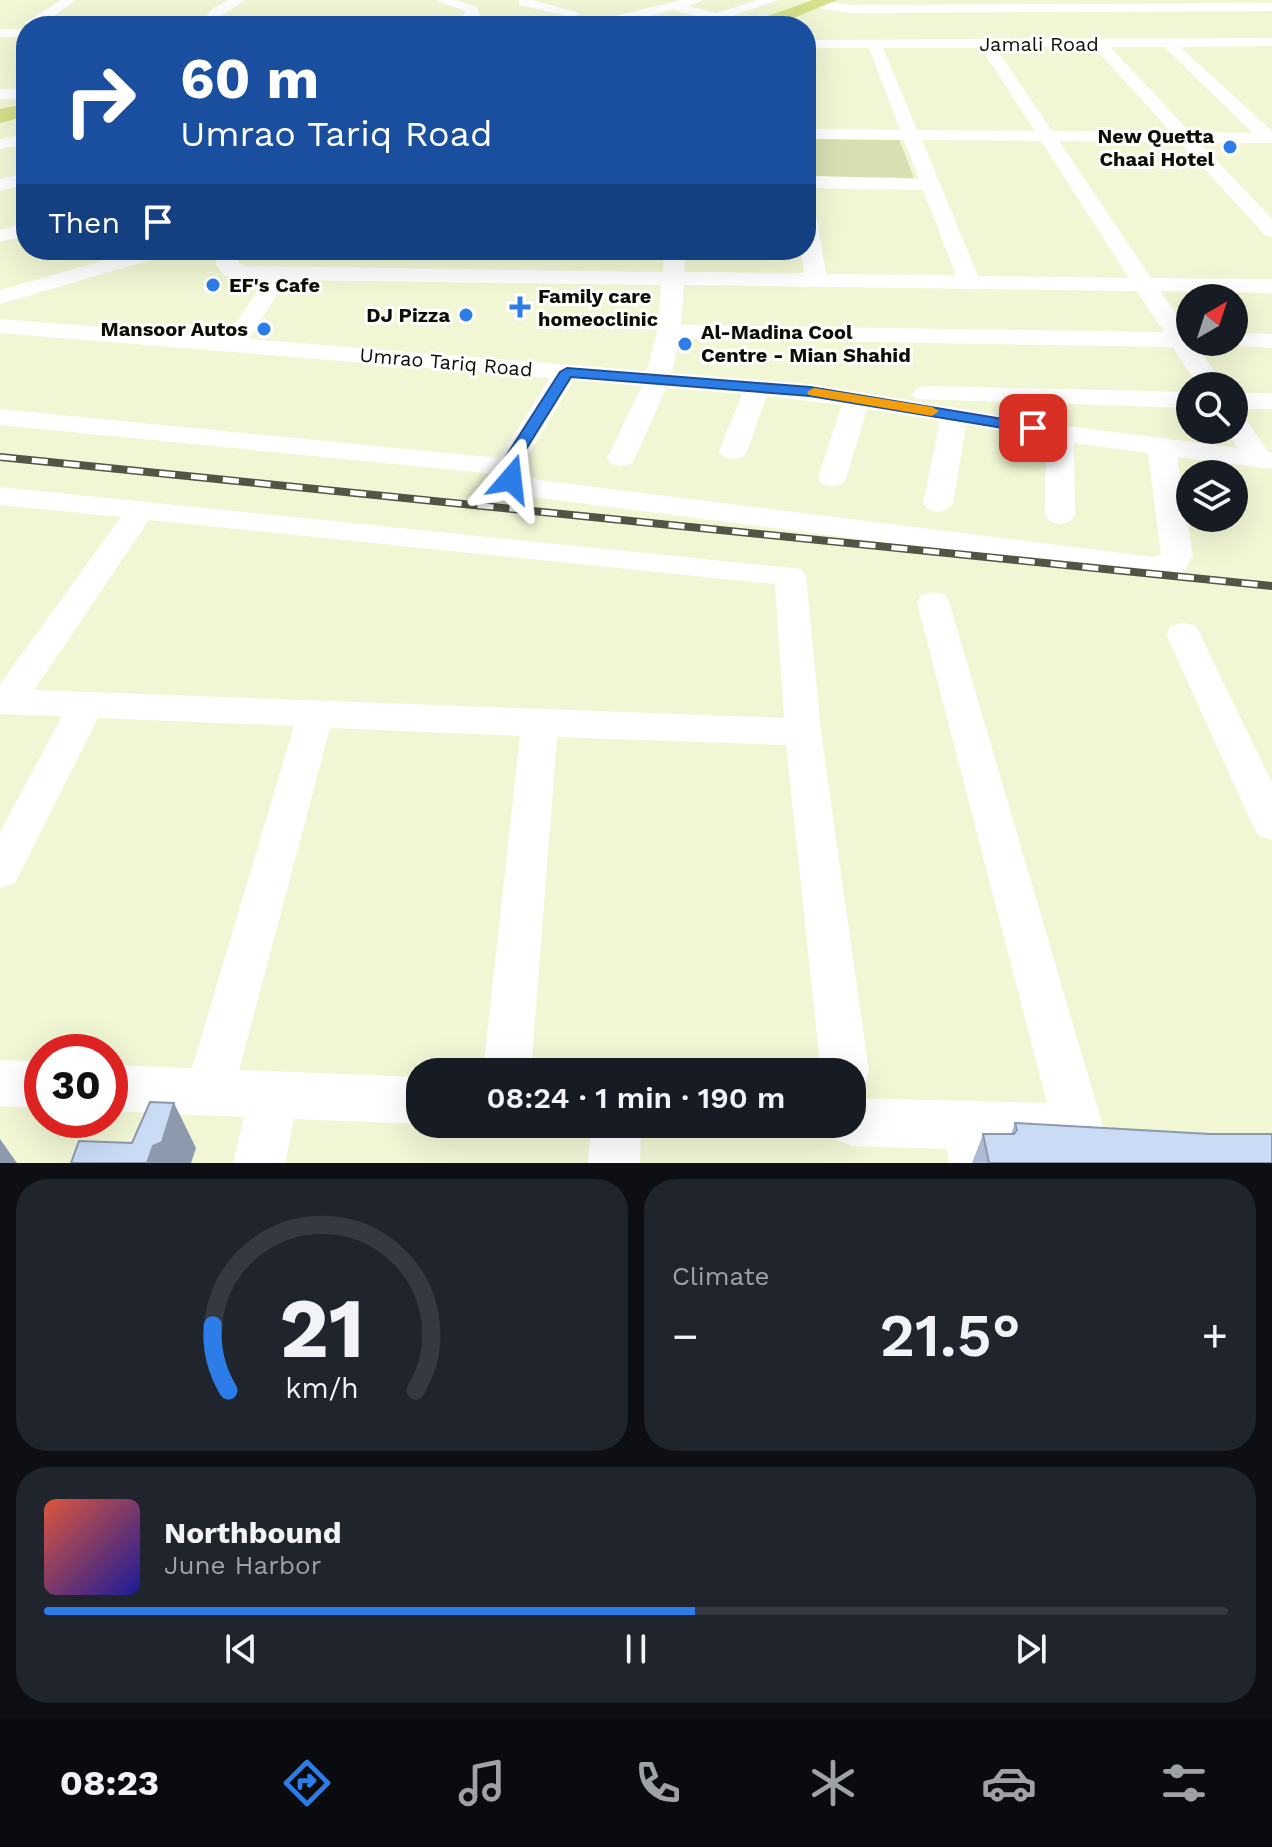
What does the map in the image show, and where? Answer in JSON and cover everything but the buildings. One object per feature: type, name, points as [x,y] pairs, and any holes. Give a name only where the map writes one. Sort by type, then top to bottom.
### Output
[{"type":"main road","points":[[787,16],[849,0]]},
{"type":"main road","points":[[799,16],[826,4]]},
{"type":"street","points":[[46,16],[70,0]]},
{"type":"street","points":[[214,16],[239,0]]},
{"type":"street","points":[[441,0],[471,9],[472,16]]},
{"type":"street","points":[[650,0],[713,16]]},
{"type":"street","points":[[639,16],[698,0]]},
{"type":"street","points":[[720,16],[773,0]]},
{"type":"street","points":[[524,2],[585,16]]},
{"type":"street","points":[[826,4],[849,9],[1245,4],[1272,7]]},
{"type":"street","points":[[1245,4],[1272,23]]},
{"type":"street","points":[[607,6],[644,15]]},
{"type":"street","name":"Jamali Road","points":[[816,44],[1272,42]]},
{"type":"street","points":[[1098,43],[1272,231]]},
{"type":"street","points":[[1168,43],[1270,138]]},
{"type":"street","points":[[986,44],[1143,283],[1176,328]]},
{"type":"street","points":[[875,45],[969,281]]},
{"type":"street","points":[[816,134],[1270,138]]},
{"type":"street","points":[[816,182],[931,185]]},
{"type":"street","points":[[0,297],[129,260]]},
{"type":"street","points":[[227,260],[233,271],[280,273],[1272,286]]},
{"type":"street","points":[[379,273],[386,260]]},
{"type":"street","points":[[532,275],[536,260]]},
{"type":"street","points":[[621,458],[658,378],[669,332],[675,260]]},
{"type":"street","points":[[813,260],[816,279]]},
{"type":"street","points":[[233,345],[280,273]]},
{"type":"street","name":"Umrao Tariq Road","points":[[0,326],[810,392],[1060,433],[1266,460]]},
{"type":"street","points":[[669,332],[1176,340]]},
{"type":"street","points":[[1248,340],[1272,341]]},
{"type":"street","points":[[507,467],[567,372]]},
{"type":"street","points":[[733,451],[758,387]]},
{"type":"street","points":[[810,392],[1176,400]]},
{"type":"street","points":[[832,478],[857,399]]},
{"type":"street","points":[[1248,401],[1272,401]]},
{"type":"street","points":[[938,503],[954,415]]},
{"type":"street","points":[[0,417],[507,467]]},
{"type":"street","points":[[1060,433],[1060,515]]},
{"type":"street","points":[[1248,438],[1266,460]]},
{"type":"street","points":[[507,467],[511,479],[533,488],[1153,567],[1172,566],[1177,555],[1161,446]]},
{"type":"street","points":[[3,501],[140,511],[790,576],[803,732],[843,1058]]},
{"type":"street","points":[[4,701],[140,511]]},
{"type":"street","points":[[866,1125],[971,1144],[1101,1131],[933,602]]},
{"type":"street","points":[[1183,634],[1272,824]]},
{"type":"street","points":[[4,701],[316,713],[539,726],[803,732]]},
{"type":"street","points":[[0,871],[86,705]]},
{"type":"street","points":[[209,1092],[316,713]]},
{"type":"street","points":[[508,1058],[539,726]]},
{"type":"street","points":[[0,1083],[24,1084]]},
{"type":"street","points":[[128,1089],[406,1101]]},
{"type":"street","points":[[259,1163],[274,1096]]},
{"type":"street","points":[[614,1163],[615,1138]]},
{"type":"green space","points":[[816,138],[899,139],[914,178],[816,176]]},
{"type":"railway","points":[[0,457],[1272,586]]},
{"type":"slow traffic","points":[[814,392],[932,411]]},
{"type":"place","name":"New Quetta Chaai Hotel","points":[[1230,147]]},
{"type":"place","name":"EF's Cafe","points":[[213,285]]},
{"type":"place","name":"Family care homeoclinic","points":[[520,307]]},
{"type":"place","name":"DJ Pizza","points":[[466,315]]},
{"type":"place","name":"Mansoor Autos","points":[[264,329]]},
{"type":"place","name":"Al-Madina Cool Centre - Mian Shahid","points":[[685,344]]},
{"type":"route","points":[[511,479],[507,467],[567,372],[810,392],[1033,428]]}]
